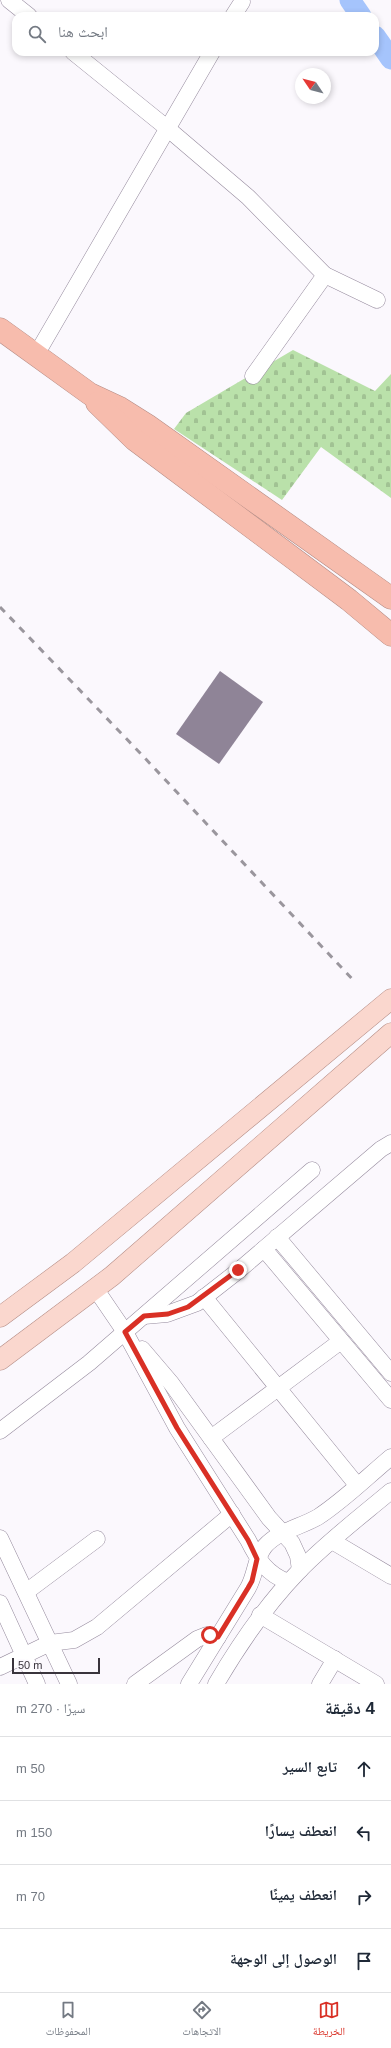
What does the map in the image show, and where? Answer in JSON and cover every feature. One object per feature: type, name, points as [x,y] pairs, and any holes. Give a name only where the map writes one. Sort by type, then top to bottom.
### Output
[{"type":"highway","points":[[0,329],[90,394],[120,408],[143,422],[391,598]]},
{"type":"highway","points":[[90,394],[112,419],[135,440],[349,600],[391,635]]},
{"type":"main road","points":[[0,1317],[73,1263],[391,1000]]},
{"type":"main road","points":[[0,1360],[112,1276],[391,1033]]},
{"type":"street","points":[[9,0],[24,12]]},
{"type":"street","points":[[236,12],[242,2]]},
{"type":"street","points":[[78,56],[167,128],[248,197],[325,275],[377,300]]},
{"type":"street","points":[[36,355],[210,56]]},
{"type":"street","points":[[253,376],[325,275]]},
{"type":"street","points":[[144,1316],[162,1315],[179,1311],[204,1297],[389,1147]]},
{"type":"street","points":[[0,1431],[58,1389],[312,1170]]},
{"type":"street","points":[[277,1237],[391,1372]]},
{"type":"street","points":[[264,1249],[391,1400]]},
{"type":"street","points":[[95,1288],[125,1332],[177,1428],[232,1514],[257,1559],[274,1576],[288,1582]]},
{"type":"street","points":[[204,1297],[357,1485]]},
{"type":"street","points":[[125,1332],[167,1378],[282,1534],[296,1549],[300,1570]]},
{"type":"street","points":[[211,1438],[279,1389],[341,1341]]},
{"type":"street","points":[[189,1684],[252,1581],[257,1559],[271,1540],[317,1517],[391,1457]]},
{"type":"street","points":[[216,1684],[242,1639],[288,1582],[332,1541],[391,1491]]},
{"type":"street","points":[[0,1667],[50,1644],[74,1640],[97,1627],[232,1514]]},
{"type":"street","points":[[0,1538],[6,1566],[26,1592],[69,1684]]},
{"type":"street","points":[[26,1592],[97,1539]]},
{"type":"street","points":[[332,1541],[391,1576]]},
{"type":"street","points":[[0,1603],[37,1684]]},
{"type":"street","points":[[260,1615],[376,1684]]},
{"type":"street","points":[[135,1684],[197,1639],[206,1635],[218,1637]]},
{"type":"street","points":[[320,1684],[335,1659]]},
{"type":"green space","points":[[293,350],[375,391],[391,374],[391,498],[321,447],[282,500],[174,429],[186,413]]},
{"type":"building","points":[[220,671],[263,702],[219,764],[176,734]]},
{"type":"waterway","points":[[350,0],[358,12]]},
{"type":"waterway","points":[[379,42],[391,59]]},
{"type":"railway","points":[[0,607],[142,755],[356,983]]},
{"type":"route","points":[[210,1635],[218,1637],[252,1581],[257,1559],[248,1540],[177,1428],[125,1332],[144,1316],[168,1314],[179,1311],[196,1303],[238,1270]]}]
